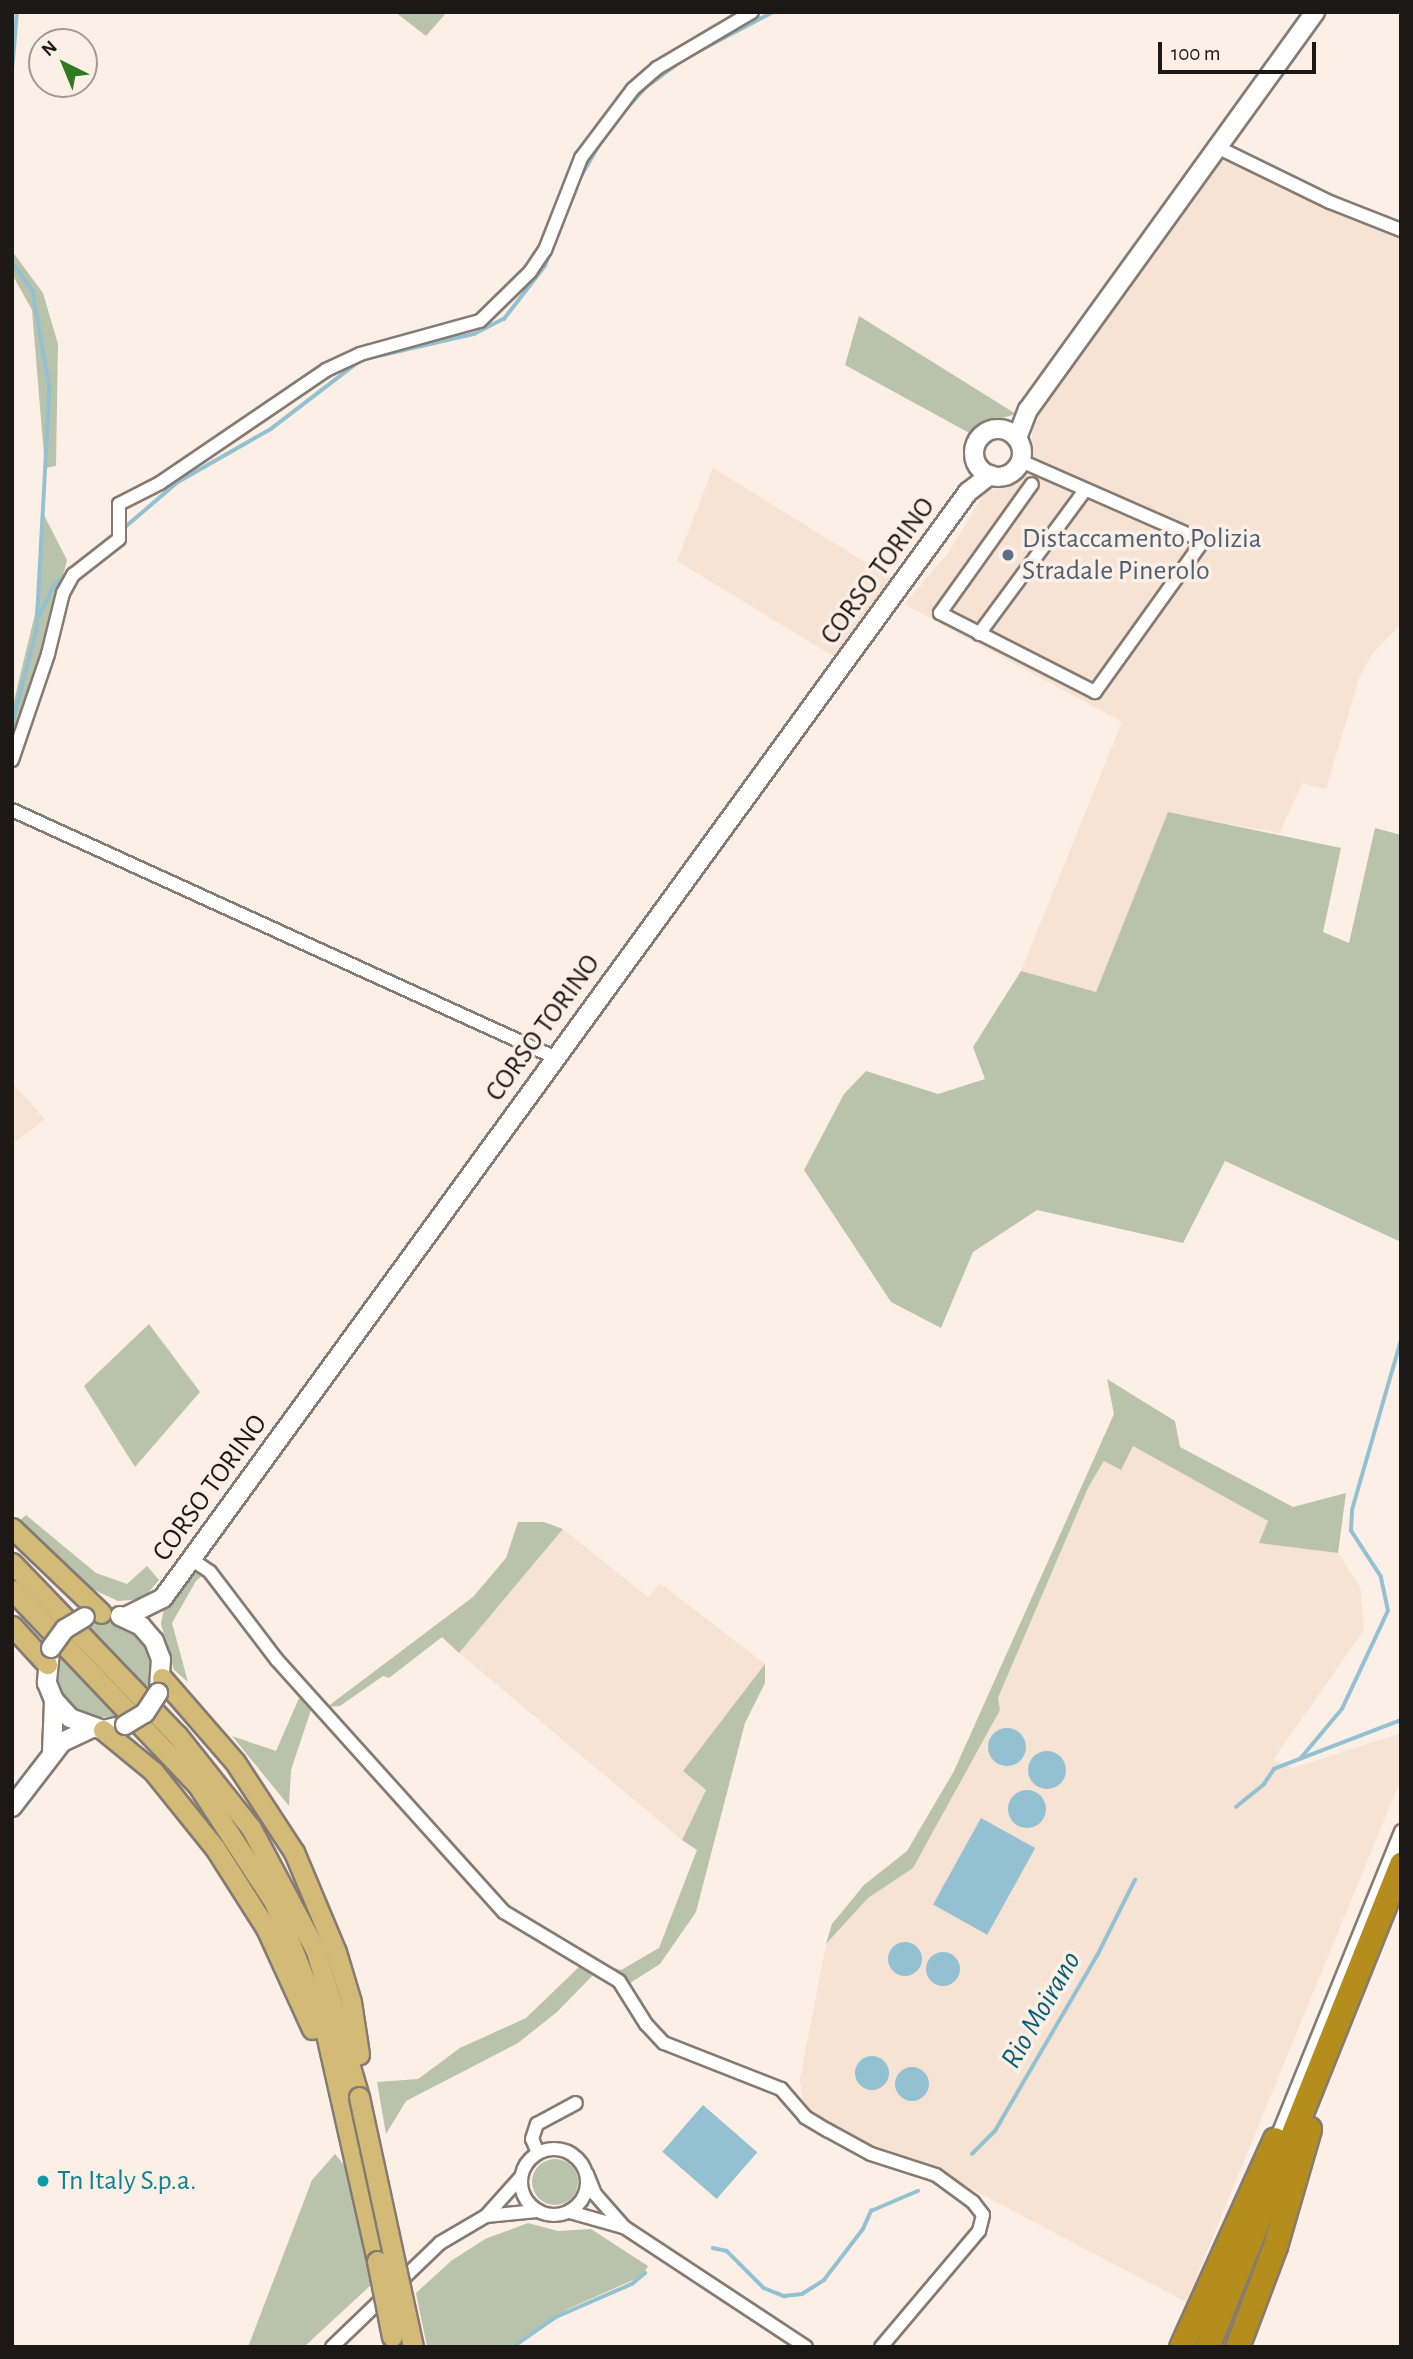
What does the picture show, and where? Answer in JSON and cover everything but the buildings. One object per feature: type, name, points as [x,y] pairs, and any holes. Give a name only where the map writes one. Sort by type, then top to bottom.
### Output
[{"type":"highway","points":[[1220,2347],[1401,1864]]},
{"type":"highway","points":[[1207,2347],[1401,1896]]},
{"type":"highway","points":[[1181,2347],[1277,2137],[1315,2094]]},
{"type":"highway","points":[[1237,2347],[1275,2246],[1315,2094]]},
{"type":"main road","points":[[1010,433],[1021,461],[1010,473],[983,469],[974,449],[981,436],[1010,433],[1215,146],[1315,12]]},
{"type":"main road","name":"CORSO TORINO","points":[[163,1598],[983,469]]},
{"type":"main road","points":[[12,1528],[93,1615]]},
{"type":"main road","points":[[12,1563],[178,1736],[251,1828],[316,1951],[359,2097],[413,2347]]},
{"type":"main road","points":[[12,1590],[166,1748],[237,1839],[274,1902],[302,1963],[340,2092],[393,2342]]},
{"type":"main road","points":[[52,1753],[54,1700],[49,1656],[65,1629],[93,1615],[125,1617],[163,1598]]},
{"type":"main road","points":[[163,1598],[154,1641],[160,1686],[258,1793],[307,1877],[351,2002],[360,2063],[359,2097]]},
{"type":"main road","points":[[125,1617],[154,1641]]},
{"type":"main road","points":[[12,1626],[49,1656]]},
{"type":"main road","points":[[12,1807],[52,1753],[69,1738],[97,1729],[125,1726],[145,1713],[160,1686]]},
{"type":"main road","points":[[54,1700],[70,1718],[97,1729],[131,1750],[175,1795],[232,1872],[280,1955],[340,2092]]},
{"type":"street","points":[[12,760],[48,654],[63,593],[74,575],[119,533],[119,504],[160,483],[326,370],[360,354],[480,321],[530,272],[545,250],[581,158],[633,89],[657,68],[752,12]]},
{"type":"street","points":[[1215,146],[1319,197],[1401,230]]},
{"type":"street","points":[[1021,461],[1203,541],[1095,692],[979,634],[940,610],[1032,484]]},
{"type":"street","points":[[979,634],[1085,490]]},
{"type":"street","points":[[12,810],[554,1057]]},
{"type":"street","points":[[191,1559],[210,1572],[286,1671],[504,1912],[619,1981],[646,2024],[664,2043],[790,2096],[805,2117],[871,2154],[954,2184],[983,2215],[979,2231],[962,2257],[880,2345]]},
{"type":"street","points":[[1277,2137],[1401,1831]]},
{"type":"street","points":[[538,2153],[532,2139],[537,2124],[576,2103]]},
{"type":"street","points":[[538,2153],[568,2151],[587,2174],[595,2194],[624,2227],[806,2347]]},
{"type":"street","points":[[332,2347],[440,2243],[486,2216],[521,2178],[538,2153]]},
{"type":"street","points":[[570,2212],[585,2196],[587,2174]]},
{"type":"street","points":[[521,2178],[524,2197],[537,2211]]},
{"type":"street","points":[[486,2216],[537,2211],[548,2215],[570,2212],[624,2227]]},
{"type":"shaded area","points":[[1221,158],[1401,235],[1401,624],[1372,654],[1359,678],[1326,789],[1302,783],[1280,833],[1168,813],[1096,992],[1021,971],[1122,722],[904,604],[949,552],[985,491],[1015,484],[1032,459],[1032,421]]},
{"type":"shaded area","points":[[713,468],[897,582],[838,659],[677,561]]},
{"type":"shaded area","points":[[12,1083],[45,1119],[12,1144]]},
{"type":"shaded area","points":[[1133,1446],[1268,1521],[1260,1543],[1338,1553],[1360,1587],[1364,1630],[1273,1760],[1293,1768],[1401,1733],[1401,1779],[1186,2302],[926,2165],[868,2145],[810,2110],[802,2099],[800,2079],[826,1944],[868,1898],[913,1867],[1000,1710],[998,1699],[1088,1488],[1105,1461]]},
{"type":"shaded area","points":[[563,1529],[648,1597],[660,1583],[765,1664],[683,1771],[706,1790],[682,1840],[459,1653]]},
{"type":"green space","points":[[395,12],[447,12],[426,36]]},
{"type":"green space","points":[[12,251],[43,293],[58,344],[56,466],[45,468],[32,310],[12,274]]},
{"type":"green space","points":[[859,316],[1016,414],[988,422],[973,435],[845,365]]},
{"type":"green space","points":[[44,515],[67,560],[40,665],[12,745],[12,709],[35,614]]},
{"type":"green space","points":[[1168,812],[1341,848],[1323,932],[1349,943],[1375,828],[1401,835],[1401,1242],[1225,1161],[1183,1243],[1037,1210],[973,1252],[941,1328],[891,1302],[804,1170],[844,1094],[866,1071],[938,1094],[985,1079],[973,1047],[1021,971],[1096,992]]},
{"type":"green space","points":[[149,1324],[200,1392],[135,1467],[84,1386]]},
{"type":"green space","points":[[1107,1379],[1175,1421],[1180,1447],[1293,1507],[1346,1493],[1338,1553],[1259,1543],[1268,1521],[1133,1446],[1121,1470],[1104,1461],[1088,1488],[998,1698],[1000,1710],[913,1868],[868,1898],[826,1944],[832,1924],[864,1885],[907,1851],[954,1771],[1114,1414]]},
{"type":"green space","points":[[26,1515],[96,1573],[127,1584],[147,1566],[159,1580],[143,1599],[118,1601],[86,1586],[19,1521]]},
{"type":"green space","points":[[518,1522],[544,1522],[563,1529],[459,1653],[442,1637],[389,1678],[383,1676],[340,1706],[327,1707],[473,1597],[506,1558]]},
{"type":"green space","points":[[195,1568],[204,1574],[196,1581],[172,1623],[188,1682],[174,1670],[161,1624],[164,1608],[186,1573]]},
{"type":"green space","points":[[108,1622],[123,1626],[146,1647],[152,1677],[147,1692],[85,1626]]},
{"type":"green space","points":[[59,1650],[120,1716],[90,1718],[63,1699],[54,1668]]},
{"type":"green space","points":[[765,1664],[765,1683],[745,1723],[696,1912],[660,1964],[627,1985],[595,1962],[621,1970],[659,1948],[697,1850],[682,1840],[706,1790],[683,1771]]},
{"type":"green space","points":[[299,1698],[312,1707],[291,1770],[289,1806],[232,1736],[276,1751]]},
{"type":"green space","points":[[580,1966],[594,1974],[557,2012],[518,2043],[406,2101],[386,2134],[377,2082],[418,2079],[460,2048],[526,2018]]},
{"type":"green space","points":[[335,2154],[344,2165],[372,2284],[304,2347],[248,2347],[312,2180]]},
{"type":"green space","points":[[555,2159],[571,2166],[578,2182],[571,2198],[555,2205],[539,2198],[532,2182],[539,2166]]},
{"type":"green space","points":[[528,2223],[558,2231],[591,2229],[648,2266],[642,2276],[568,2309],[509,2347],[427,2347],[416,2293],[451,2261],[485,2239]]},
{"type":"water","points":[[1007,1728],[1020,1734],[1026,1747],[1020,1760],[1007,1766],[994,1760],[988,1747],[994,1734]]},
{"type":"water","points":[[1047,1751],[1060,1757],[1066,1770],[1060,1783],[1047,1789],[1034,1783],[1028,1770],[1034,1757]]},
{"type":"water","points":[[1027,1790],[1040,1796],[1046,1809],[1040,1822],[1027,1828],[1014,1822],[1008,1809],[1014,1796]]},
{"type":"water","points":[[981,1818],[1035,1848],[987,1935],[933,1905]]},
{"type":"water","points":[[905,1942],[917,1947],[922,1959],[917,1971],[905,1976],[893,1971],[888,1959],[893,1947]]},
{"type":"water","points":[[943,1952],[955,1957],[960,1969],[955,1981],[943,1986],[931,1981],[926,1969],[931,1957]]},
{"type":"water","points":[[872,2056],[884,2061],[889,2073],[884,2085],[872,2090],[860,2085],[855,2073],[860,2061]]},
{"type":"water","points":[[912,2067],[924,2072],[929,2084],[924,2096],[912,2101],[900,2096],[895,2084],[900,2072]]},
{"type":"water","points":[[703,2105],[757,2152],[717,2199],[662,2152]]},
{"type":"waterway","name":"Rio Moirano","points":[[12,71],[17,12]]},
{"type":"waterway","points":[[619,117],[645,88],[684,59],[773,12]]},
{"type":"waterway","points":[[124,528],[178,482],[271,429],[361,360],[474,334],[504,319],[545,266],[580,178],[602,140]]},
{"type":"waterway","name":"Rio Moirano","points":[[12,262],[33,291],[50,388],[37,630],[12,727]]},
{"type":"waterway","points":[[39,616],[54,585],[96,550]]},
{"type":"waterway","points":[[1300,1759],[1342,1709],[1388,1611],[1381,1577],[1351,1531],[1352,1510],[1401,1340]]},
{"type":"waterway","name":"Rio Moirano","points":[[1236,1807],[1264,1784],[1274,1769],[1401,1720]]},
{"type":"waterway","name":"Rio Moirano","points":[[972,2154],[995,2131],[1097,1956],[1135,1880]]},
{"type":"waterway","name":"Rio Moirano","points":[[713,2248],[727,2251],[764,2288],[784,2296],[802,2294],[824,2280],[863,2229],[871,2211],[918,2191]]},
{"type":"waterway","name":"Rio Moirano","points":[[513,2347],[556,2317],[632,2284],[645,2273]]},
{"type":"place","name":"Distaccamento Polizia Stradale Pinerolo","points":[[1008,555]]},
{"type":"place","name":"Tn Italy S.p.a.","points":[[43,2181]]}]
